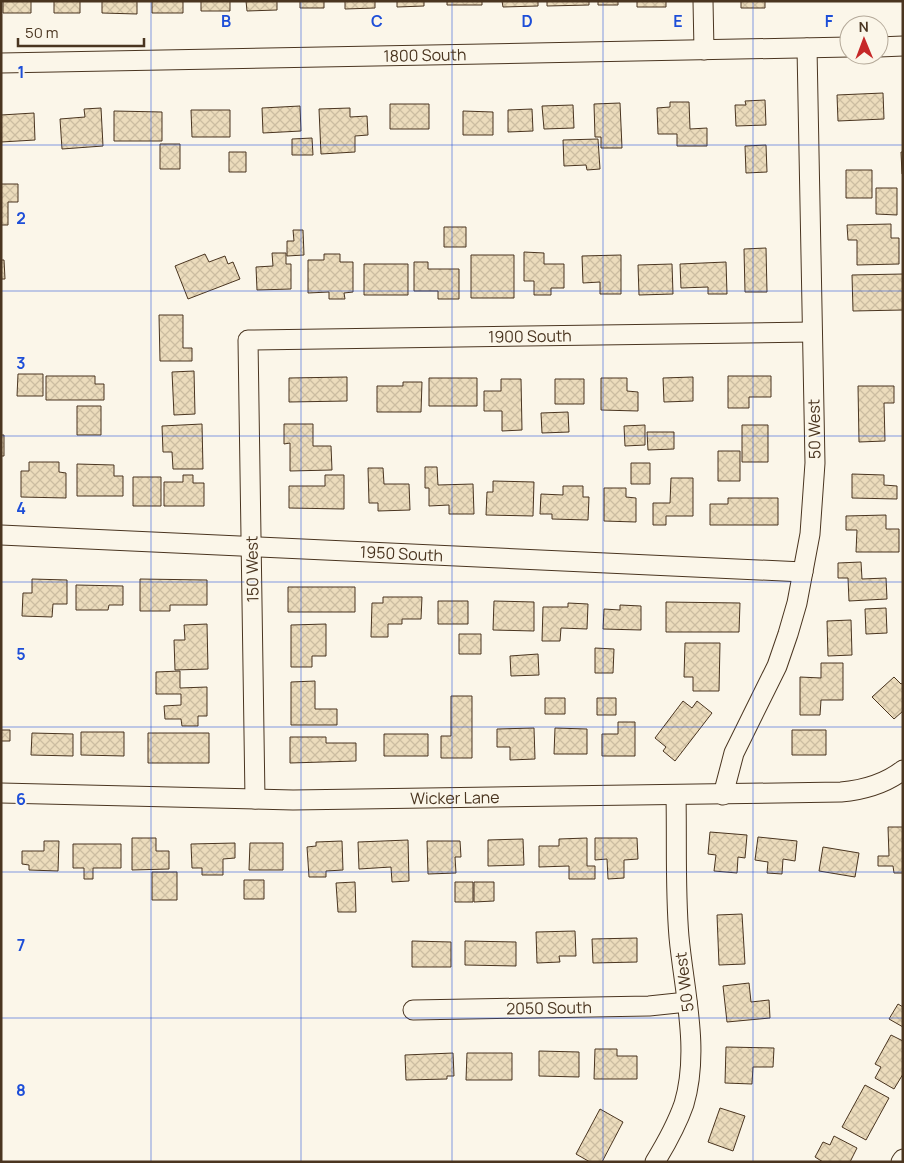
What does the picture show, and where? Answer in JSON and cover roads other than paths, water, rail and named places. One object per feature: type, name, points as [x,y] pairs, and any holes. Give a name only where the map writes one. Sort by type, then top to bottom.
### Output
[{"type":"street","points":[[703,1],[704,50]]},
{"type":"street","points":[[889,47],[903,46]]},
{"type":"street","name":"1800 South","points":[[1,63],[839,47]]},
{"type":"street","name":"50 West","points":[[723,795],[734,752],[762,699],[779,658],[797,603],[810,534],[815,463],[806,48]]},
{"type":"street","name":"1900 South","points":[[248,340],[812,332]]},
{"type":"street","name":"150 West","points":[[248,340],[255,799]]},
{"type":"street","name":"1950 South","points":[[1,535],[803,572]]},
{"type":"street","name":"Wicker Lane","points":[[1,793],[255,799],[723,795],[854,791],[890,779],[903,770]]},
{"type":"street","name":"50 West","points":[[655,1162],[684,1104],[688,1088],[691,1039],[677,906],[676,795]]},
{"type":"street","name":"2050 South","points":[[413,1010],[649,1006],[687,1002]]}]
